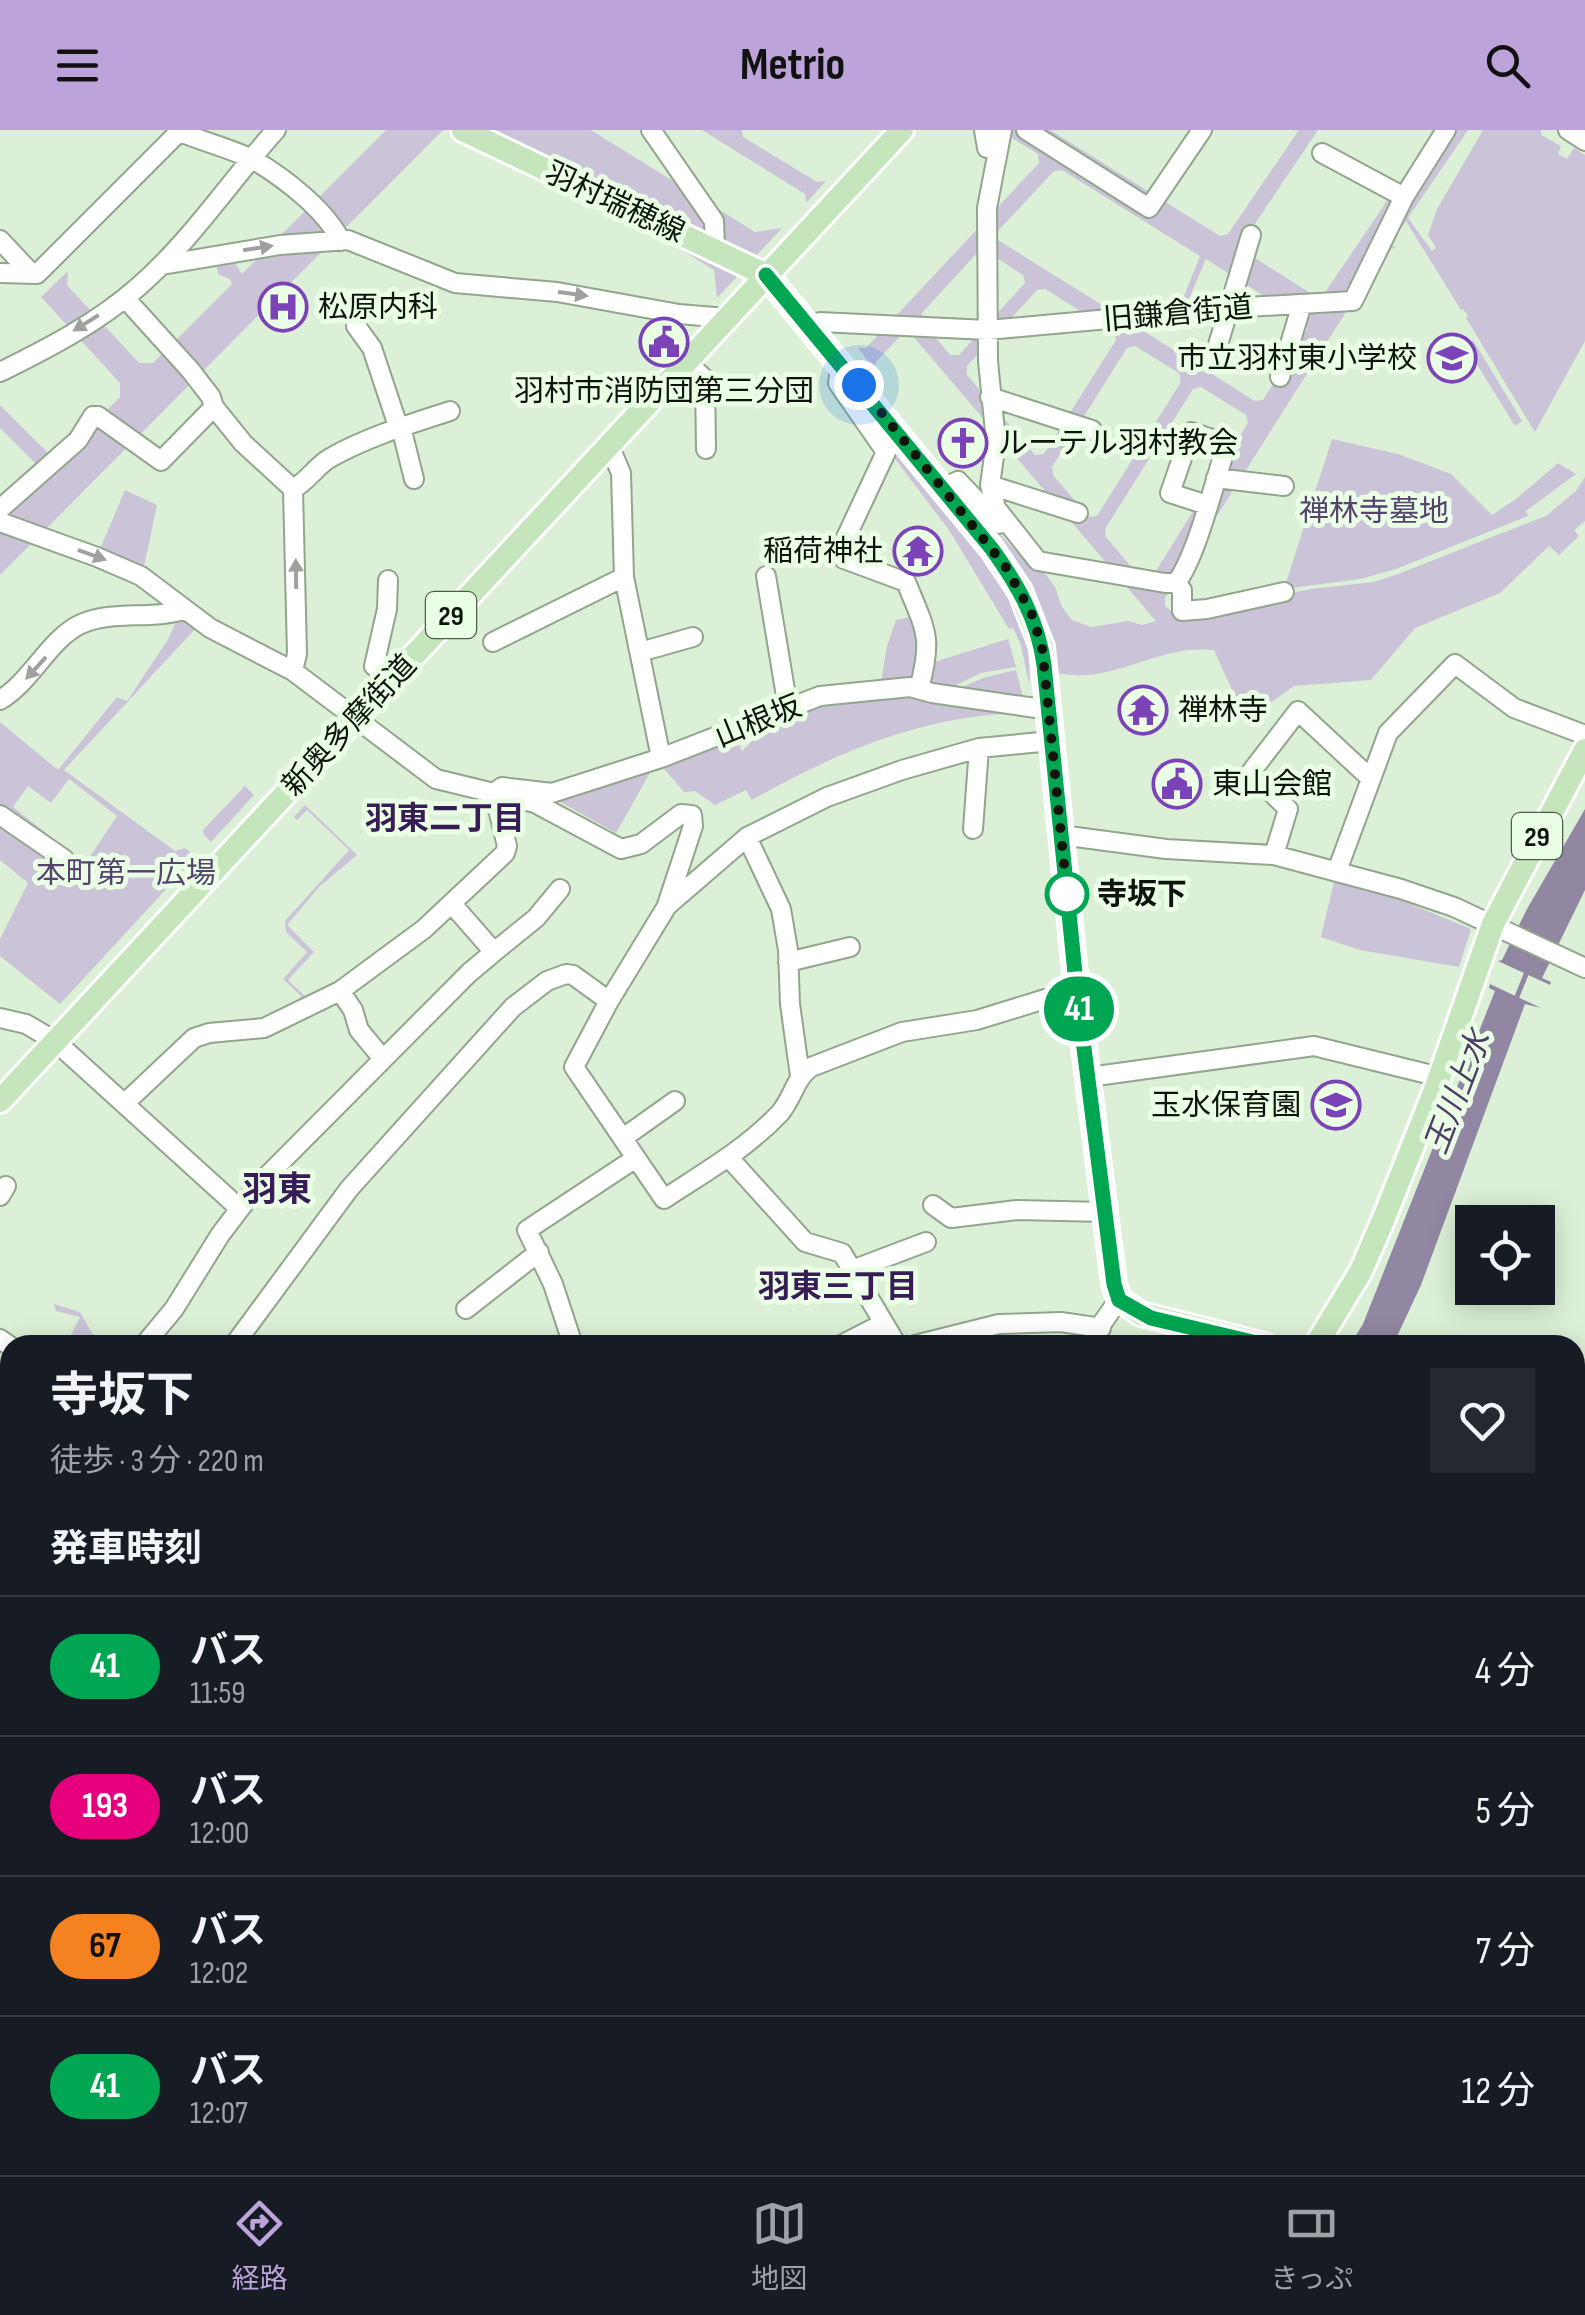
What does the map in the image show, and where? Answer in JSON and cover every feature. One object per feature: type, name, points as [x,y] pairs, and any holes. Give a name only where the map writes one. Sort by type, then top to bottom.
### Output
[{"type":"main road","name":"羽村瑞穂線","points":[[462,130],[766,275]]},
{"type":"main road","name":"新奥多摩街道","points":[[0,1101],[902,130]]},
{"type":"main road","points":[[766,275],[1005,566],[1031,612],[1042,647],[1039,709],[1051,741],[1077,993],[1114,1284],[1119,1300],[1151,1318],[1223,1335]]},
{"type":"main road","name":"29","points":[[1322,1335],[1361,1271],[1440,1077],[1493,924],[1585,750]]},
{"type":"street","points":[[0,372],[125,298],[162,265],[276,130]]},
{"type":"street","points":[[652,130],[714,221],[715,248]]},
{"type":"street","points":[[984,130],[987,148],[996,150]]},
{"type":"street","points":[[1002,130],[988,208],[990,397],[996,442],[990,484],[996,508],[1038,562],[1176,583],[1182,590],[1182,611],[1284,592]]},
{"type":"street","points":[[1026,130],[1149,208],[1202,130]]},
{"type":"street","name":"旧鎌倉街道","points":[[810,325],[820,322],[988,330],[1353,301],[1404,197],[1446,130]]},
{"type":"street","points":[[1568,130],[1585,141]]},
{"type":"street","points":[[0,272],[37,274],[180,131],[251,158],[304,199],[335,229],[341,241]]},
{"type":"street","points":[[1322,153],[1404,197]]},
{"type":"street","points":[[1214,358],[1252,236]]},
{"type":"street","points":[[0,240],[32,274]]},
{"type":"street","points":[[162,265],[280,245],[354,242],[455,283],[557,292],[678,314],[726,318]]},
{"type":"street","points":[[125,298],[192,371],[242,443],[294,488],[297,654],[293,671]]},
{"type":"street","points":[[1280,376],[1302,304]]},
{"type":"street","points":[[356,326],[378,339],[414,479]]},
{"type":"street","points":[[686,362],[705,380],[706,450]]},
{"type":"street","points":[[840,362],[838,383],[886,452],[842,546],[844,560],[906,582],[927,634],[929,652],[919,689]]},
{"type":"street","points":[[990,397],[1092,430]]},
{"type":"street","points":[[0,509],[78,440],[93,416],[161,462],[214,407]]},
{"type":"street","points":[[294,488],[304,484],[330,458],[450,411]]},
{"type":"street","points":[[1176,583],[1184,573],[1207,505],[1216,478],[1226,444],[1191,432],[1170,493],[1207,505]]},
{"type":"street","points":[[609,445],[620,474],[624,577],[661,758]]},
{"type":"street","points":[[1216,478],[1284,486]]},
{"type":"street","points":[[943,488],[958,481],[992,519],[1012,531]]},
{"type":"street","points":[[990,484],[1078,513]]},
{"type":"street","points":[[0,522],[130,570],[210,628],[293,671],[436,780],[535,803],[621,849],[641,844],[681,814],[692,815],[693,826],[666,906],[574,1067],[664,1199],[730,1159],[780,1112],[800,1076],[811,1067],[892,1035],[977,1020],[1077,993]]},
{"type":"street","points":[[766,576],[766,634],[788,708]]},
{"type":"street","points":[[493,642],[624,577]]},
{"type":"street","points":[[388,580],[387,609],[374,666],[391,680]]},
{"type":"street","points":[[0,700],[17,688],[77,625],[97,619],[184,610]]},
{"type":"street","points":[[640,652],[692,638]]},
{"type":"street","points":[[1337,872],[1388,732],[1456,664],[1514,708],[1585,735]]},
{"type":"street","name":"山根坂","points":[[494,793],[510,786],[552,793],[661,758],[840,692],[919,689],[1039,709]]},
{"type":"street","points":[[1274,855],[1288,809],[1251,772],[1298,710],[1369,777]]},
{"type":"street","points":[[666,906],[747,837],[827,797],[978,748],[1051,741]]},
{"type":"street","points":[[973,828],[978,748]]},
{"type":"street","points":[[126,1103],[194,1038],[209,1033],[256,1030],[319,1004],[405,944],[504,853],[507,846],[494,793]]},
{"type":"street","points":[[0,815],[64,859]]},
{"type":"street","points":[[1061,835],[1166,849],[1274,855],[1419,896],[1493,924],[1585,968]]},
{"type":"street","points":[[747,837],[780,909],[800,1076]]},
{"type":"street","points":[[152,1335],[185,1294],[240,1208],[468,973],[536,918],[560,889]]},
{"type":"street","points":[[452,904],[494,952]]},
{"type":"street","points":[[788,962],[850,947]]},
{"type":"street","points":[[241,1335],[349,1189],[513,1008],[547,982],[566,974],[574,975],[609,1000]]},
{"type":"street","points":[[340,991],[353,1010],[359,1030],[383,1059]]},
{"type":"street","points":[[0,1018],[26,1024],[56,1042],[240,1208]]},
{"type":"street","points":[[1089,1078],[1314,1046],[1440,1077]]},
{"type":"street","points":[[623,1138],[675,1102]]},
{"type":"street","points":[[570,1335],[526,1230],[636,1158]]},
{"type":"street","points":[[730,1159],[806,1242],[842,1253],[892,1335]]},
{"type":"street","points":[[933,1205],[951,1218],[1017,1210],[1105,1212]]},
{"type":"street","points":[[852,1270],[926,1242]]},
{"type":"street","points":[[466,1309],[538,1252]]},
{"type":"street","points":[[1096,1335],[1119,1300]]},
{"type":"street","points":[[860,1335],[884,1322]]},
{"type":"street","points":[[955,1335],[998,1324],[1061,1322],[1101,1328]]},
{"type":"green space","points":[[386,130],[443,130],[0,575],[0,517],[40,468],[0,428],[0,405],[52,457],[60,457],[120,397],[120,383],[41,297],[68,271],[67,285],[139,363],[153,363],[232,284],[218,274],[215,260],[231,257],[242,274]]},
{"type":"green space","points":[[488,130],[591,130],[755,232],[782,228],[717,298],[714,270]]},
{"type":"green space","points":[[702,130],[742,130],[743,137],[817,182],[826,181],[806,203],[805,194]]},
{"type":"green space","points":[[999,130],[1050,130],[1220,236],[1228,234],[1299,130],[1318,130],[1242,243],[1244,251],[1315,296],[1324,294],[1435,130],[1468,130],[1408,218],[1432,251],[1436,248],[1428,235],[1437,209],[1483,130],[1541,130],[1541,135],[1561,146],[1558,154],[1567,159],[1574,148],[1585,155],[1585,341],[1535,432],[1468,316],[1406,221],[1389,246],[1397,247],[1391,249],[1363,304],[1384,252],[1165,598],[1165,606],[1176,615],[1311,589],[1374,582],[1546,516],[1576,491],[1585,477],[1585,521],[1574,530],[1579,536],[1559,555],[1549,546],[1500,593],[1415,628],[1371,680],[1294,686],[1268,705],[1243,714],[1214,650],[1173,653],[1098,674],[1057,673],[1049,632],[1034,594],[991,524],[1028,564],[1040,567],[1072,620],[1091,627],[1156,621],[911,334],[902,334],[876,362],[875,370],[858,348],[866,348],[1039,163],[1038,154]],"holes":[[[1062,170],[1200,256],[1182,301],[1188,301],[1206,259],[1305,322],[1307,330],[1263,400],[1255,401],[998,240],[997,232],[1054,171]],[[986,251],[1023,275],[1025,283],[959,355],[950,355],[922,321],[922,313],[977,253]],[[1045,289],[1114,332],[1116,340],[1044,454],[1035,455],[967,375],[967,366],[1037,290]],[[1135,346],[1179,373],[1181,382],[1097,516],[1089,517],[1053,475],[1052,467],[1127,348]],[[1201,387],[1246,415],[1248,423],[1151,579],[1142,580],[1106,537],[1105,529],[1193,389]]]},
{"type":"green space","points":[[1473,340],[1522,421],[1515,426],[1465,345]]},
{"type":"green space","name":"禅林寺墓地","points":[[1332,439],[1398,454],[1451,474],[1492,515],[1558,463],[1576,474],[1526,511],[1528,516],[1396,569],[1360,579],[1284,589]]},
{"type":"green space","points":[[896,447],[962,527],[1004,588],[1028,652],[1029,684],[1021,645],[1013,628],[1009,629],[949,530],[892,455]]},
{"type":"green space","points":[[125,490],[157,505],[143,571],[99,551]]},
{"type":"green space","points":[[913,616],[920,635],[914,677],[881,682],[896,620]]},
{"type":"green space","name":"本町第一広場","points":[[178,618],[198,626],[64,770],[175,851],[185,848],[196,857],[60,1004],[0,956],[0,939],[28,883],[0,860],[0,722],[58,770],[117,697],[127,701]],"holes":[[[69,779],[117,816],[85,864],[13,807],[28,786],[51,803]]]},
{"type":"green space","points":[[1008,639],[1016,667],[981,673],[954,686],[931,687],[934,662]]},
{"type":"green space","points":[[1016,670],[1024,701],[956,690],[983,678]]},
{"type":"green space","points":[[879,691],[1038,714],[963,718],[926,726],[854,750],[752,800],[746,790],[715,805],[695,791],[684,792],[660,764],[735,735],[742,751],[754,739],[748,730],[825,700]]},
{"type":"green space","points":[[654,766],[616,833],[553,798]]},
{"type":"green space","points":[[245,786],[254,795],[211,842],[203,830]]},
{"type":"green space","points":[[305,805],[357,855],[320,886],[287,925],[314,952],[288,980],[310,1001],[297,1005],[303,998],[283,979],[307,952],[286,932],[285,921],[349,850],[307,810],[297,820],[294,817]]},
{"type":"green space","points":[[1334,882],[1391,896],[1471,929],[1459,967],[1360,950],[1321,937]]},
{"type":"green space","points":[[54,1304],[80,1312],[94,1335],[71,1335],[80,1317],[56,1311]]},
{"type":"water","points":[[1585,809],[1585,890],[1542,978],[1550,985],[1498,961]]},
{"type":"water","points":[[1490,984],[1541,1008],[1525,1004],[1421,1285],[1398,1335],[1356,1335],[1495,991],[1489,988]]},
{"type":"waterway","name":"玉川上水","points":[[1516,999],[1527,972]]},
{"type":"bus line","name":"41","points":[[766,275],[992,549],[1031,612],[1042,647],[1077,993],[1114,1284],[1119,1300],[1136,1312],[1223,1335]]},
{"type":"place","name":"松原内科","points":[[283,307]]},
{"type":"place","name":"羽村市消防団第三分団","points":[[664,342]]},
{"type":"place","name":"市立羽村東小学校","points":[[1452,358]]},
{"type":"place","name":"ルーテル羽村教会","points":[[963,443]]},
{"type":"place","name":"稲荷神社","points":[[918,551]]},
{"type":"place","name":"禅林寺","points":[[1143,710]]},
{"type":"place","name":"東山会館","points":[[1177,784]]},
{"type":"place","name":"寺坂下","points":[[1067,894]]},
{"type":"place","name":"玉水保育園","points":[[1336,1105]]},
{"type":"district","name":"羽東二丁目","points":[[445,818]]},
{"type":"district","name":"羽東","points":[[277,1189]]},
{"type":"district","name":"羽東三丁目","points":[[838,1286]]},
{"type":"route","points":[[859,385],[1005,566],[1031,612],[1042,647],[1069,914],[1067,894]]}]
